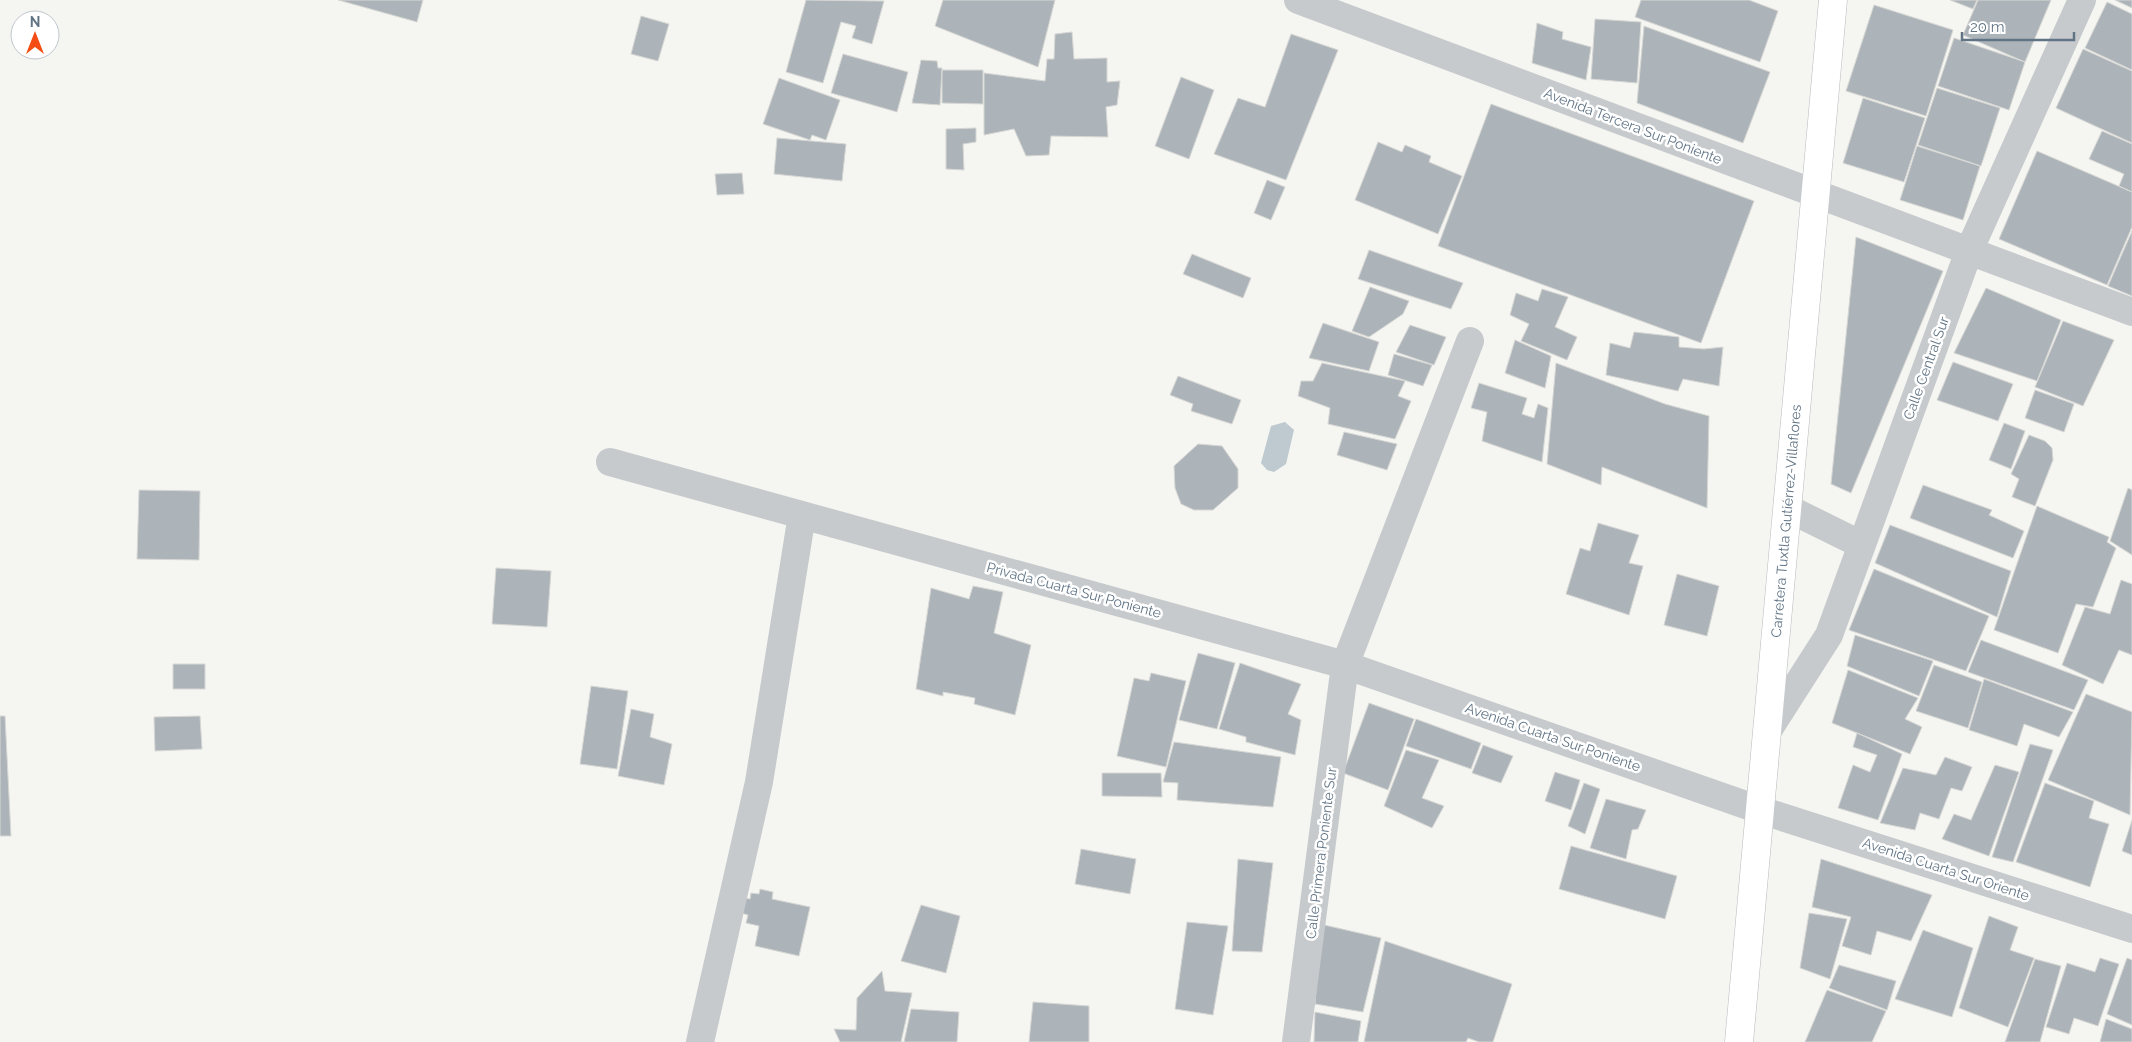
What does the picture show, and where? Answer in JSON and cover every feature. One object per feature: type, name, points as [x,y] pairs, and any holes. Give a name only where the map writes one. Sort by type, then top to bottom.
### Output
[{"type":"main road","name":"Carretera Tuxtla Gutiérrez-Villaflores","points":[[1739,1042],[1833,0]]},
{"type":"street","name":"Avenida Tercera Sur Poniente","points":[[1298,0],[2132,312]]},
{"type":"street","name":"Calle Central Sur","points":[[1767,732],[1828,635],[1969,251],[2082,0]]},
{"type":"street","name":"Calle Primera Poniente Sur","points":[[1296,1042],[1345,665],[1470,341]]},
{"type":"street","name":"Privada Cuarta Sur Poniente","points":[[610,462],[1345,665]]},
{"type":"street","points":[[1787,508],[1862,545]]},
{"type":"street","points":[[700,1042],[759,782],[802,515]]},
{"type":"street","name":"Avenida Cuarta Sur Poniente","points":[[1345,665],[1760,810]]},
{"type":"street","name":"Avenida Cuarta Sur Oriente","points":[[1760,810],[2132,929]]},
{"type":"shaded area","points":[[1285,422],[1294,430],[1286,464],[1274,472],[1267,470],[1261,463],[1271,426]]},
{"type":"building","points":[[338,0],[423,0],[417,22]]},
{"type":"building","points":[[806,0],[884,1],[872,44],[852,38],[856,26],[841,22],[823,83],[786,72]]},
{"type":"building","points":[[943,0],[1055,0],[1038,67],[935,26]]},
{"type":"building","points":[[1641,0],[1749,0],[1778,11],[1760,62],[1635,17]]},
{"type":"building","points":[[1950,0],[1977,0],[1973,9]]},
{"type":"building","points":[[1978,0],[2051,0],[2025,62],[1963,35]]},
{"type":"building","points":[[2115,0],[2132,0],[2132,8]]},
{"type":"building","points":[[2107,2],[2132,14],[2132,70],[2085,48]]},
{"type":"building","points":[[1874,5],[1953,30],[1926,116],[1846,91]]},
{"type":"building","points":[[641,16],[669,24],[658,61],[631,54]]},
{"type":"building","points":[[1595,19],[1641,22],[1637,83],[1591,79]]},
{"type":"building","points":[[1537,23],[1563,32],[1562,39],[1591,47],[1586,80],[1532,63]]},
{"type":"building","points":[[1644,26],[1770,72],[1743,143],[1637,103]]},
{"type":"building","points":[[1072,32],[1074,59],[1107,58],[1107,82],[1120,81],[1117,105],[1106,107],[1108,137],[1051,136],[1049,155],[1026,156],[1014,129],[984,135],[984,73],[1045,81],[1047,59],[1054,59],[1055,34]]},
{"type":"building","points":[[1291,34],[1338,50],[1286,180],[1214,154],[1238,98],[1265,107]]},
{"type":"building","points":[[1954,38],[2025,62],[2009,110],[1938,86]]},
{"type":"building","points":[[2083,49],[2132,71],[2132,143],[2056,108]]},
{"type":"building","points":[[843,54],[908,72],[897,112],[831,93]]},
{"type":"building","points":[[921,60],[937,61],[938,68],[942,68],[940,105],[912,103]]},
{"type":"building","points":[[942,70],[983,70],[983,104],[942,103]]},
{"type":"building","points":[[1181,77],[1214,90],[1189,159],[1155,146]]},
{"type":"building","points":[[779,78],[840,100],[826,140],[812,135],[810,140],[763,124]]},
{"type":"building","points":[[1937,88],[2000,108],[1981,166],[1918,145]]},
{"type":"building","points":[[1863,98],[1925,118],[1904,182],[1843,163]]},
{"type":"building","points":[[1491,104],[1754,201],[1701,343],[1438,246]]},
{"type":"building","points":[[976,128],[976,142],[963,144],[964,170],[946,169],[946,129]]},
{"type":"building","points":[[2102,131],[2132,144],[2132,192],[2119,186],[2124,174],[2089,159]]},
{"type":"building","points":[[777,138],[846,144],[842,181],[774,174]]},
{"type":"building","points":[[1378,142],[1402,152],[1405,145],[1431,156],[1429,162],[1462,176],[1438,234],[1355,200]]},
{"type":"building","points":[[1917,146],[1980,166],[1963,220],[1900,200]]},
{"type":"building","points":[[2037,151],[2132,192],[2132,227],[2107,285],[1999,239]]},
{"type":"building","points":[[742,173],[744,194],[717,195],[715,174]]},
{"type":"building","points":[[1267,180],[1285,187],[1271,220],[1254,213]]},
{"type":"building","points":[[2132,231],[2132,296],[2108,286]]},
{"type":"building","points":[[1856,237],[1943,271],[1851,493],[1831,484]]},
{"type":"building","points":[[1369,250],[1463,283],[1451,309],[1358,279]]},
{"type":"building","points":[[1192,254],[1251,278],[1243,298],[1183,274]]},
{"type":"building","points":[[1370,287],[1409,301],[1403,314],[1369,337],[1352,331]]},
{"type":"building","points":[[1986,288],[2061,320],[2037,381],[1954,353]]},
{"type":"building","points":[[1542,289],[1568,297],[1555,327],[1577,337],[1567,360],[1521,341],[1529,324],[1510,315],[1516,293],[1538,301]]},
{"type":"building","points":[[2063,321],[2114,340],[2083,406],[2035,387]]},
{"type":"building","points":[[1323,323],[1379,342],[1369,371],[1309,358]]},
{"type":"building","points":[[1410,325],[1446,337],[1434,365],[1396,352]]},
{"type":"building","points":[[1634,332],[1679,337],[1679,347],[1704,349],[1723,347],[1719,386],[1683,379],[1678,391],[1606,375],[1610,343],[1630,348]]},
{"type":"building","points":[[1515,340],[1551,356],[1545,388],[1505,373]]},
{"type":"building","points":[[1394,354],[1432,365],[1423,386],[1388,375]]},
{"type":"building","points":[[1953,362],[2013,384],[1998,421],[1937,400]]},
{"type":"building","points":[[1322,363],[1405,381],[1398,396],[1411,401],[1395,439],[1328,424],[1330,408],[1298,396],[1301,381],[1313,381]]},
{"type":"building","points":[[1556,363],[1665,404],[1709,416],[1707,508],[1602,467],[1601,485],[1547,464]]},
{"type":"building","points":[[1178,376],[1241,400],[1232,424],[1191,411],[1193,404],[1170,395]]},
{"type":"building","points":[[1479,383],[1527,398],[1522,414],[1534,418],[1538,404],[1548,408],[1542,462],[1482,441],[1487,412],[1471,408]]},
{"type":"building","points":[[2035,390],[2074,404],[2064,432],[2025,418]]},
{"type":"building","points":[[2004,423],[2025,431],[2011,469],[1989,460]]},
{"type":"building","points":[[1344,432],[1397,444],[1387,470],[1337,455]]},
{"type":"building","points":[[2029,435],[2045,441],[2052,448],[2053,460],[2035,506],[2012,497],[2019,479],[2011,474]]},
{"type":"building","points":[[1198,444],[1222,446],[1238,469],[1238,488],[1213,510],[1194,510],[1181,504],[1175,488],[1174,466]]},
{"type":"building","points":[[1923,485],[1992,510],[1989,515],[2024,531],[2013,558],[1910,518]]},
{"type":"building","points":[[2128,488],[2132,490],[2132,555],[2110,541]]},
{"type":"building","points":[[139,490],[200,491],[199,560],[137,559]]},
{"type":"building","points":[[2037,506],[2109,537],[2107,542],[2116,548],[2093,607],[2076,604],[2058,653],[1994,630]]},
{"type":"building","points":[[1598,523],[1639,535],[1629,563],[1643,566],[1629,615],[1566,594],[1580,548],[1590,551]]},
{"type":"building","points":[[1890,525],[2011,571],[1997,617],[1875,563]]},
{"type":"building","points":[[496,568],[551,571],[547,627],[492,624]]},
{"type":"building","points":[[1874,569],[1989,616],[1966,671],[1849,630]]},
{"type":"building","points":[[1677,574],[1719,586],[1707,636],[1664,625]]},
{"type":"building","points":[[2121,580],[2132,584],[2132,655],[2119,650],[2103,684],[2062,665],[2085,607],[2110,614]]},
{"type":"building","points":[[973,586],[1003,592],[994,633],[1031,645],[1015,715],[974,704],[975,698],[943,692],[943,696],[916,689],[931,588],[969,599]]},
{"type":"building","points":[[1855,635],[1933,661],[1919,696],[1847,666]]},
{"type":"building","points":[[1981,640],[2088,680],[2074,710],[1968,672]]},
{"type":"building","points":[[1198,653],[1235,663],[1217,729],[1179,720]]},
{"type":"building","points":[[1240,663],[1301,684],[1288,714],[1301,720],[1295,755],[1246,742],[1246,737],[1219,729]]},
{"type":"building","points":[[173,664],[205,664],[205,689],[173,689]]},
{"type":"building","points":[[1934,665],[1982,682],[1968,728],[1916,711]]},
{"type":"building","points":[[1848,670],[1918,698],[1905,719],[1922,727],[1910,754],[1832,723]]},
{"type":"building","points":[[1151,673],[1186,681],[1166,767],[1117,756],[1134,678],[1149,681]]},
{"type":"building","points":[[1984,679],[2073,712],[2059,737],[2024,724],[2017,746],[1969,730]]},
{"type":"building","points":[[591,686],[628,691],[617,769],[580,764]]},
{"type":"building","points":[[2086,694],[2132,712],[2130,815],[2048,780]]},
{"type":"building","points":[[1369,703],[1414,719],[1388,790],[1343,773]]},
{"type":"building","points":[[631,709],[654,714],[650,737],[672,744],[664,785],[618,776]]},
{"type":"building","points":[[0,716],[5,716],[11,836],[0,836]]},
{"type":"building","points":[[200,716],[202,749],[155,751],[154,717]]},
{"type":"building","points":[[1416,719],[1481,743],[1471,769],[1406,746]]},
{"type":"building","points":[[1857,733],[1902,754],[1878,820],[1838,808],[1853,765],[1870,772],[1877,755],[1853,747]]},
{"type":"building","points":[[1174,742],[1281,757],[1273,807],[1177,800],[1178,783],[1163,782]]},
{"type":"building","points":[[2030,744],[2053,750],[2013,862],[1992,857]]},
{"type":"building","points":[[1483,745],[1513,756],[1501,783],[1472,773]]},
{"type":"building","points":[[1406,750],[1439,760],[1422,798],[1444,806],[1432,828],[1384,806]]},
{"type":"building","points":[[1945,757],[1972,767],[1962,791],[1951,788],[1939,819],[1920,813],[1915,830],[1880,823],[1903,768],[1936,775]]},
{"type":"building","points":[[1995,765],[2019,772],[1989,856],[1942,839],[1954,814],[1971,820]]},
{"type":"building","points":[[1555,772],[1580,780],[1571,810],[1545,801]]},
{"type":"building","points":[[1102,773],[1161,773],[1162,797],[1102,796]]},
{"type":"building","points":[[1584,783],[1600,789],[1585,834],[1568,826]]},
{"type":"building","points":[[2045,783],[2094,801],[2089,818],[2109,824],[2090,887],[2016,862]]},
{"type":"building","points":[[1606,799],[1646,810],[1638,829],[1632,830],[1626,859],[1590,848]]},
{"type":"building","points":[[2132,820],[2132,855],[2122,851]]},
{"type":"building","points":[[1571,846],[1677,876],[1665,919],[1559,889]]},
{"type":"building","points":[[1081,849],[1136,859],[1130,894],[1075,884]]},
{"type":"building","points":[[1238,859],[1273,863],[1262,952],[1232,951]]},
{"type":"building","points":[[1821,859],[1932,895],[1911,941],[1877,931],[1871,955],[1842,946],[1851,917],[1812,907]]},
{"type":"building","points":[[760,889],[773,892],[772,899],[810,907],[799,956],[755,946],[759,926],[746,923],[748,915],[741,913],[744,898],[750,899],[751,893],[759,894]]},
{"type":"building","points":[[921,905],[960,916],[946,973],[901,961]]},
{"type":"building","points":[[1809,913],[1847,919],[1830,979],[1800,968]]},
{"type":"building","points":[[1989,916],[2018,927],[2010,950],[2034,958],[2008,1027],[1959,1008]]},
{"type":"building","points":[[1187,922],[1228,926],[1213,1015],[1175,1009]]},
{"type":"building","points":[[1320,924],[1381,938],[1363,1012],[1315,1004]]},
{"type":"building","points":[[1923,930],[1973,948],[1952,1017],[1895,999]]},
{"type":"building","points":[[1385,941],[1512,984],[1493,1042],[1479,1042],[1468,1038],[1466,1042],[1364,1042]]},
{"type":"building","points":[[2100,958],[2119,964],[2098,1026],[2074,1018],[2069,1034],[2046,1027],[2067,963],[2095,972]]},
{"type":"building","points":[[2127,958],[2132,960],[2132,1025],[2107,1014]]},
{"type":"building","points":[[2035,959],[2061,966],[2040,1042],[2005,1042]]},
{"type":"building","points":[[1839,965],[1896,981],[1887,1010],[1829,988]]},
{"type":"building","points":[[882,971],[885,991],[912,993],[901,1042],[840,1042],[834,1029],[856,1030],[857,998]]},
{"type":"building","points":[[1827,990],[1886,1011],[1872,1042],[1805,1042]]},
{"type":"building","points":[[1033,1002],[1089,1006],[1089,1042],[1029,1042]]},
{"type":"building","points":[[911,1009],[959,1012],[957,1042],[904,1042]]},
{"type":"building","points":[[1315,1012],[1361,1021],[1358,1042],[1314,1042]]},
{"type":"building","points":[[2106,1019],[2132,1029],[2132,1042],[2100,1042]]}]
